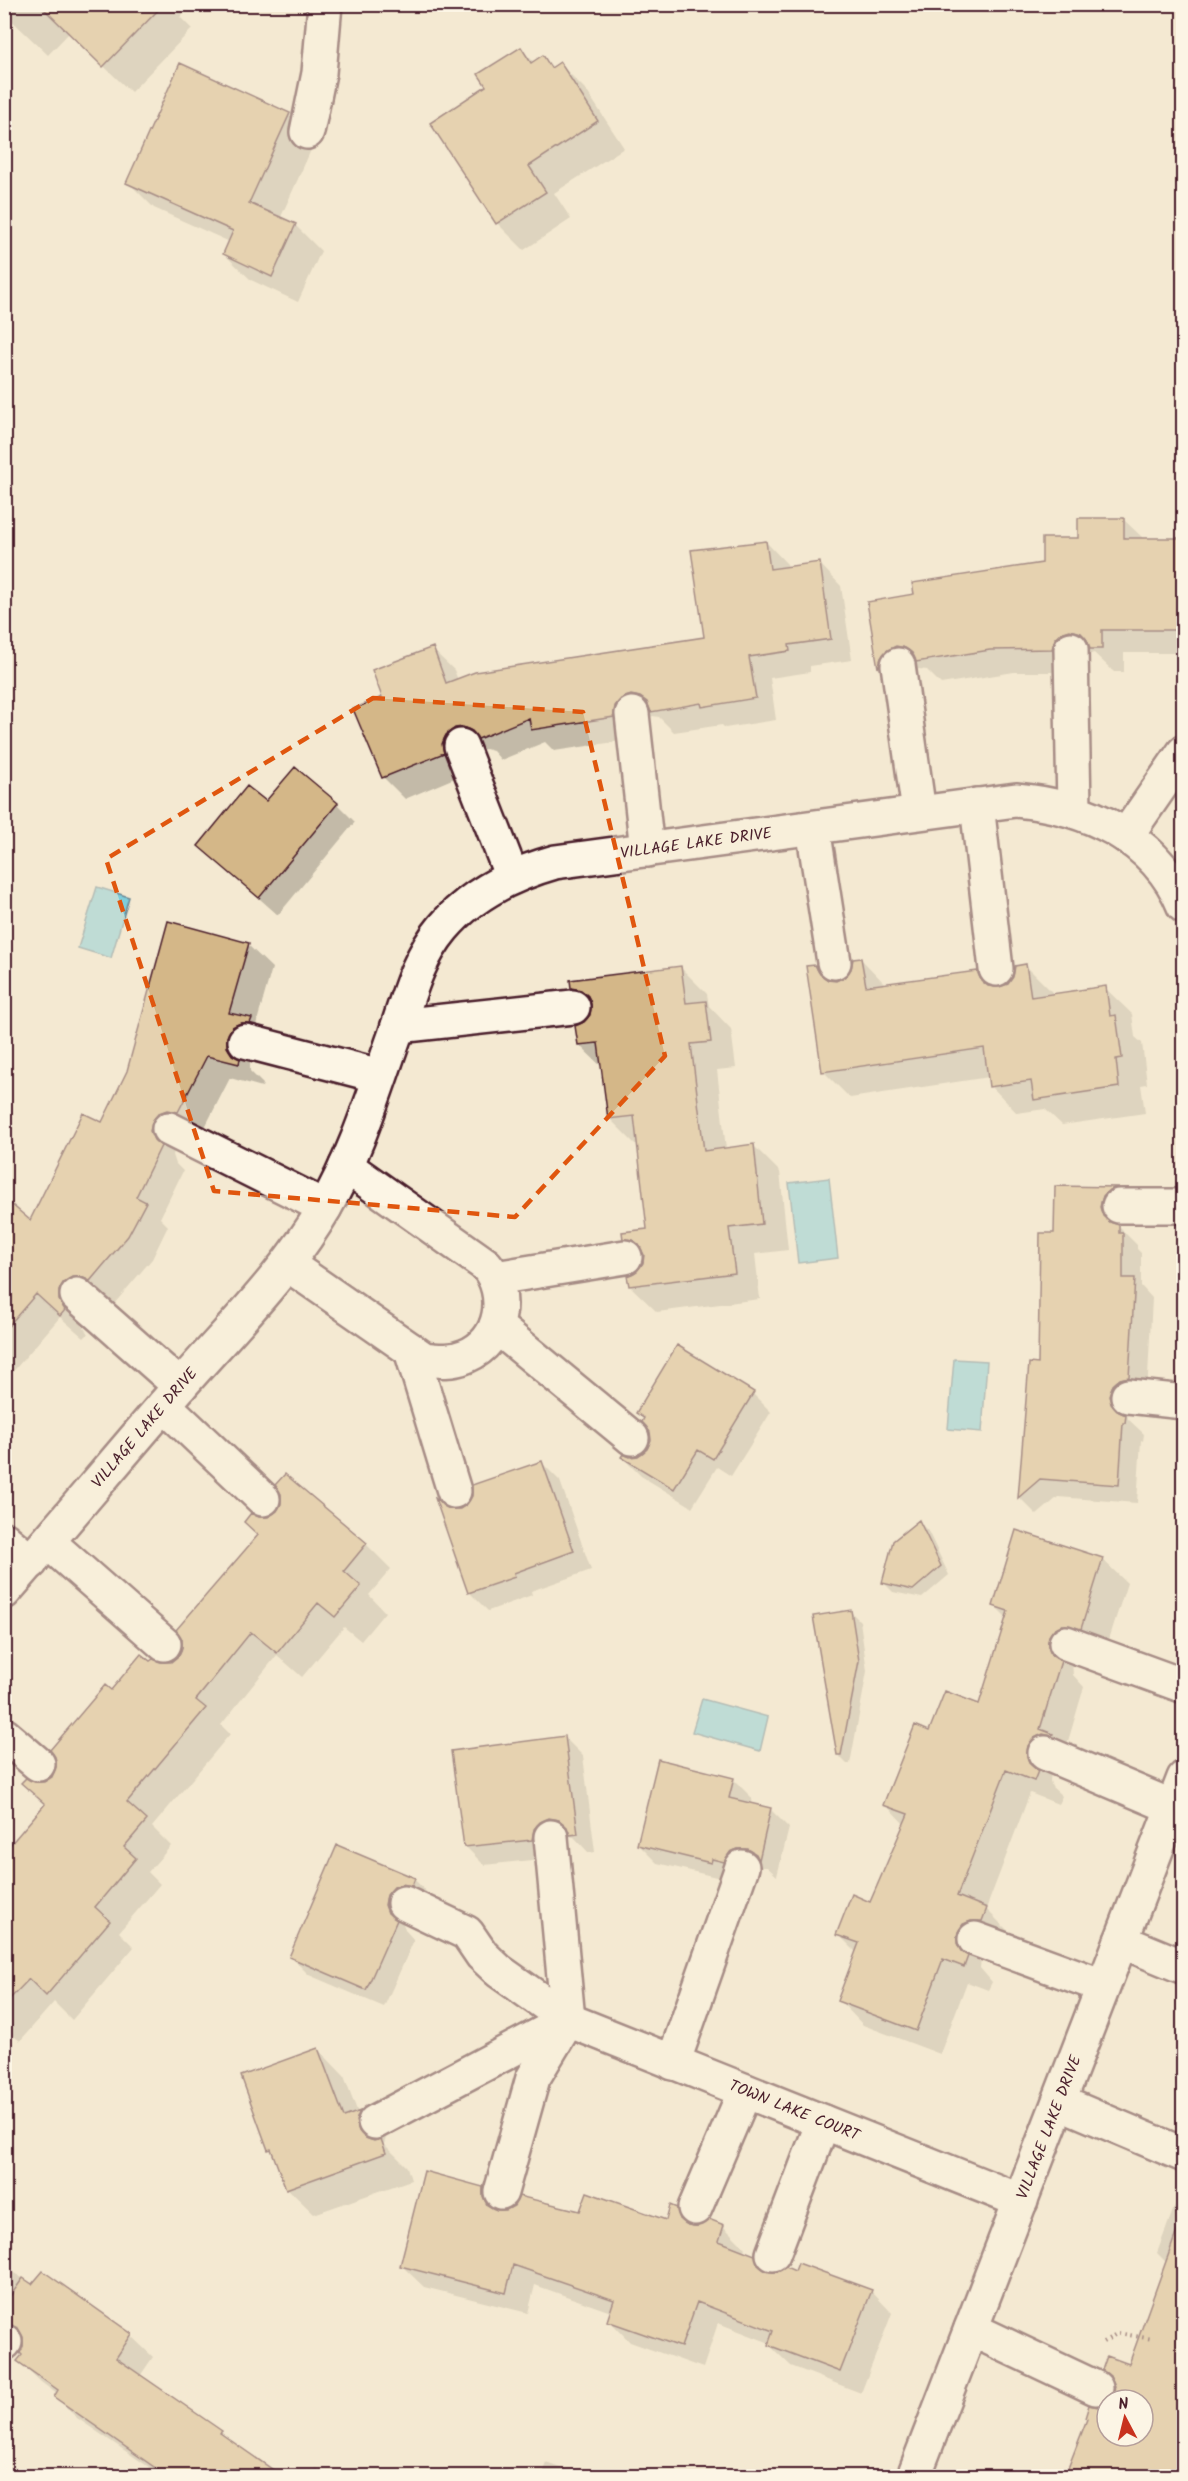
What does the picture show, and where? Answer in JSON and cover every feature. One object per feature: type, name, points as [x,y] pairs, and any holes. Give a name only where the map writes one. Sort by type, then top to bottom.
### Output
[{"type":"street","points":[[307,132],[320,73],[326,4]]},
{"type":"street","points":[[1071,649],[1074,809]]},
{"type":"street","points":[[898,665],[919,812]]},
{"type":"street","points":[[632,714],[646,850]]},
{"type":"street","points":[[461,746],[512,877]]},
{"type":"street","points":[[1126,836],[1184,752]]},
{"type":"street","name":"VILLAGE LAKE DRIVE","points":[[4,1592],[287,1264],[325,1207],[346,1166],[419,963],[443,928],[473,900],[512,877],[555,862],[1016,800],[1055,804],[1074,809],[1126,836],[1157,864],[1183,901]]},
{"type":"street","points":[[977,805],[996,969]]},
{"type":"street","points":[[813,828],[834,962]]},
{"type":"street","points":[[398,1026],[573,1007]]},
{"type":"street","points":[[245,1041],[380,1076]]},
{"type":"street","points":[[169,1129],[325,1207]]},
{"type":"street","points":[[287,1264],[424,1359],[454,1360],[480,1348],[496,1326],[501,1299],[495,1278],[486,1264],[346,1166]]},
{"type":"street","points":[[1119,1206],[1184,1206]]},
{"type":"street","points":[[495,1278],[625,1257]]},
{"type":"street","points":[[77,1295],[172,1395],[263,1499]]},
{"type":"street","points":[[496,1326],[632,1438]]},
{"type":"street","points":[[411,1350],[454,1491]]},
{"type":"street","points":[[1128,1396],[1184,1402]]},
{"type":"street","points":[[4,1539],[39,1552],[164,1644]]},
{"type":"street","points":[[1066,1643],[1184,1686]]},
{"type":"street","points":[[4,1735],[38,1764]]},
{"type":"street","points":[[1045,1753],[1181,1786]]},
{"type":"street","name":"VILLAGE LAKE DRIVE","points":[[914,2476],[1181,1786]]},
{"type":"street","points":[[501,2192],[533,2078],[568,2020],[551,1837]]},
{"type":"street","points":[[674,2063],[742,1866]]},
{"type":"street","name":"TOWN LAKE COURT","points":[[404,1903],[466,1933],[482,1955],[499,1971],[568,2020],[1021,2201]]},
{"type":"street","points":[[975,1939],[1103,1986]]},
{"type":"street","points":[[1121,1941],[1184,1967]]},
{"type":"street","points":[[375,2122],[568,2020]]},
{"type":"street","points":[[695,2208],[745,2091]]},
{"type":"street","points":[[1059,2102],[1184,2155]]},
{"type":"street","points":[[772,2254],[823,2122]]},
{"type":"street","points":[[971,2330],[1096,2388]]},
{"type":"highlighted area","points":[[373,698],[583,712],[665,1056],[515,1217],[214,1191],[106,859]]},
{"type":"water","points":[[97,887],[129,897],[111,958],[78,948]]},
{"type":"water","points":[[829,1178],[838,1258],[798,1263],[789,1183]]},
{"type":"water","points":[[954,1359],[987,1361],[982,1432],[948,1429]]},
{"type":"water","points":[[702,1699],[768,1717],[760,1751],[692,1732]]},
{"type":"building","points":[[39,4],[164,4],[103,67]]},
{"type":"building","points":[[521,47],[531,63],[543,55],[551,68],[560,62],[598,121],[529,166],[546,192],[496,224],[430,123],[486,86],[478,74]]},
{"type":"building","points":[[180,63],[290,113],[249,203],[296,224],[272,277],[223,254],[233,231],[126,183]]},
{"type":"building","points":[[1078,518],[1124,518],[1124,538],[1182,538],[1182,630],[1102,630],[1102,649],[1090,649],[1081,633],[1070,630],[1061,633],[1055,639],[1052,649],[990,650],[916,662],[912,653],[896,646],[886,651],[878,668],[867,602],[914,594],[912,583],[1042,563],[1042,538],[1078,538]]},
{"type":"building","points":[[766,541],[770,569],[820,562],[831,639],[789,645],[790,651],[749,657],[756,698],[702,707],[701,703],[651,712],[647,702],[631,695],[621,699],[615,706],[614,717],[531,730],[529,718],[478,739],[472,731],[463,727],[455,728],[446,735],[442,744],[444,753],[382,778],[353,709],[382,697],[372,670],[433,647],[446,683],[475,672],[704,637],[691,550]]},
{"type":"building","points":[[295,767],[338,803],[259,898],[198,846],[247,786],[266,801]]},
{"type":"building","points":[[168,921],[249,943],[229,1013],[252,1018],[250,1023],[241,1023],[232,1027],[227,1037],[227,1047],[232,1055],[240,1059],[239,1064],[207,1056],[178,1112],[167,1110],[159,1113],[153,1120],[150,1131],[154,1140],[161,1146],[136,1197],[146,1202],[128,1236],[90,1281],[81,1277],[72,1277],[63,1283],[59,1291],[59,1300],[65,1310],[60,1316],[36,1294],[4,1331],[4,1198],[30,1220],[83,1113],[102,1122],[127,1071]]},
{"type":"building","points":[[861,958],[866,986],[977,971],[981,980],[988,986],[999,987],[1008,984],[1013,977],[1015,966],[1026,964],[1031,997],[1106,986],[1110,1016],[1116,1015],[1122,1058],[1116,1059],[1119,1087],[1034,1100],[1031,1081],[989,1087],[984,1048],[822,1072],[806,966],[815,965],[820,974],[828,980],[836,981],[846,976],[851,969],[853,959]]},
{"type":"building","points":[[681,966],[686,1003],[706,1001],[711,1042],[691,1044],[704,1151],[754,1144],[762,1224],[729,1228],[735,1273],[629,1286],[627,1276],[637,1271],[643,1263],[644,1255],[639,1245],[632,1240],[623,1239],[622,1232],[647,1229],[634,1116],[608,1119],[598,1043],[578,1045],[575,1026],[584,1022],[590,1015],[591,1004],[588,996],[581,990],[571,988],[570,980]]},
{"type":"building","points":[[1055,1186],[1118,1187],[1109,1190],[1103,1196],[1100,1207],[1103,1216],[1119,1225],[1119,1233],[1123,1233],[1123,1278],[1135,1278],[1129,1377],[1120,1379],[1113,1385],[1109,1395],[1111,1404],[1117,1411],[1126,1415],[1125,1423],[1123,1423],[1119,1485],[1040,1479],[1018,1498],[1029,1363],[1038,1364],[1040,1233],[1054,1233]]},
{"type":"building","points":[[677,1345],[754,1392],[713,1459],[698,1450],[674,1489],[621,1457],[623,1454],[630,1457],[638,1456],[647,1449],[651,1440],[650,1432],[642,1422],[644,1418],[636,1413]]},
{"type":"building","points":[[542,1461],[574,1551],[514,1573],[515,1577],[468,1593],[435,1498],[449,1509],[460,1509],[472,1496],[472,1485]]},
{"type":"building","points":[[285,1474],[367,1543],[344,1571],[361,1586],[335,1617],[318,1603],[277,1653],[251,1632],[196,1700],[206,1708],[127,1802],[147,1820],[124,1847],[136,1858],[95,1907],[110,1921],[46,1996],[29,1979],[4,2005],[4,1852],[45,1804],[21,1783],[26,1778],[35,1782],[44,1782],[52,1777],[56,1767],[55,1757],[50,1750],[105,1685],[111,1690],[141,1654],[150,1661],[153,1659],[161,1662],[171,1662],[178,1656],[182,1647],[182,1639],[176,1630],[258,1535],[244,1522],[251,1513],[259,1517],[268,1517],[277,1511],[281,1504],[281,1494],[275,1485]]},
{"type":"building","points":[[919,1520],[941,1566],[913,1590],[882,1583],[893,1541]]},
{"type":"building","points":[[1016,1530],[1103,1558],[1081,1629],[1062,1625],[1054,1629],[1049,1636],[1048,1646],[1051,1655],[1061,1661],[1040,1729],[1053,1734],[1052,1736],[1043,1734],[1034,1738],[1028,1746],[1027,1756],[1030,1764],[1038,1771],[1034,1781],[1006,1770],[957,1896],[987,1908],[982,1921],[963,1924],[958,1932],[957,1943],[961,1951],[968,1956],[964,1967],[943,1959],[916,2031],[837,2001],[859,1943],[836,1935],[852,1894],[870,1902],[908,1814],[883,1805],[915,1725],[929,1731],[945,1691],[979,1704],[1008,1611],[993,1606]]},
{"type":"building","points":[[851,1610],[859,1661],[841,1755],[837,1755],[813,1616]]},
{"type":"building","points":[[565,1736],[578,1834],[570,1835],[567,1827],[559,1820],[549,1818],[540,1822],[534,1829],[532,1840],[464,1847],[451,1751]]},
{"type":"building","points":[[658,1759],[734,1778],[729,1798],[771,1808],[759,1860],[756,1854],[748,1849],[730,1852],[724,1862],[712,1859],[711,1863],[637,1845]]},
{"type":"building","points":[[337,1845],[415,1878],[412,1886],[402,1884],[394,1887],[387,1895],[385,1905],[388,1913],[397,1920],[366,1990],[289,1957]]},
{"type":"building","points":[[318,2048],[344,2117],[360,2111],[356,2121],[359,2131],[366,2138],[374,2141],[381,2139],[386,2153],[286,2189],[271,2149],[268,2150],[241,2076]]},
{"type":"building","points":[[424,2171],[483,2187],[483,2196],[487,2205],[497,2210],[506,2210],[514,2206],[519,2196],[580,2211],[587,2192],[666,2220],[670,2205],[677,2208],[680,2219],[688,2225],[698,2226],[709,2219],[724,2225],[719,2241],[755,2255],[758,2265],[766,2271],[777,2272],[786,2267],[795,2271],[798,2263],[872,2290],[840,2372],[768,2345],[773,2331],[697,2302],[681,2347],[607,2321],[614,2300],[513,2265],[506,2293],[400,2266]]},
{"type":"building","points":[[1178,2228],[1184,2229],[1184,2476],[1065,2476],[1087,2419],[1085,2418],[1089,2405],[1095,2406],[1095,2448],[1155,2448],[1155,2388],[1115,2388],[1111,2377],[1102,2370],[1107,2356],[1129,2364]]},
{"type":"building","points":[[43,2271],[132,2334],[116,2358],[222,2431],[220,2433],[282,2476],[167,2476],[54,2397],[58,2390],[17,2361],[22,2355],[20,2353],[23,2337],[18,2328],[4,2324],[4,2305],[23,2278],[32,2284]]}]
